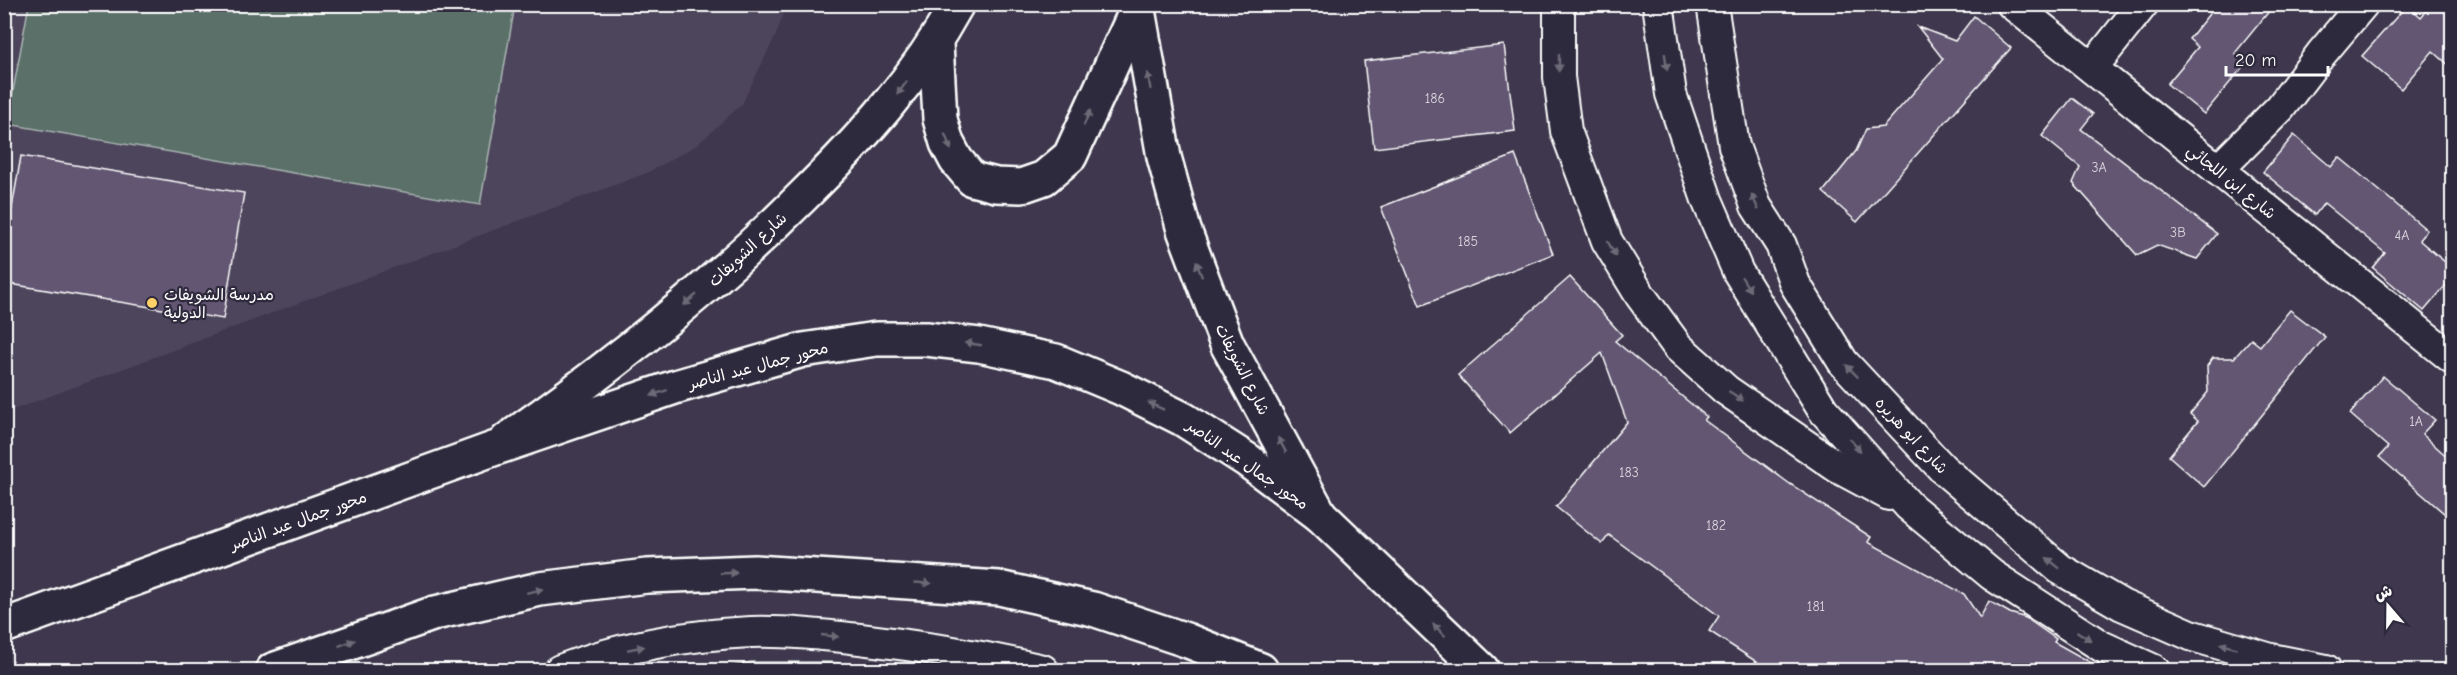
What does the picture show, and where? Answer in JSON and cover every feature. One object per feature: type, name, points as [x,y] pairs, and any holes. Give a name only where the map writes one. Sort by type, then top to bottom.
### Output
[{"type":"main road","name":"شارع الشويفات","points":[[493,449],[631,349],[760,239],[860,139],[890,104],[936,42],[957,4]]},
{"type":"main road","name":"شارع الشويفات","points":[[1138,6],[1164,157],[1188,240],[1227,344],[1320,514]]},
{"type":"main road","points":[[936,42],[940,119],[947,143],[956,160],[972,179],[996,185],[1021,186],[1044,178],[1070,156],[1138,6]]},
{"type":"main road","name":"محور جمال عبد الناصر","points":[[4,626],[493,449],[675,387],[803,350],[876,339],[926,339],[978,345],[1056,362],[1121,388],[1183,419],[1247,460],[1320,514],[1482,670]]},
{"type":"main road","points":[[273,670],[435,613],[540,590],[647,576],[755,572],[999,588],[1093,609],[1186,640],[1261,670]]},
{"type":"street","points":[[1559,4],[1559,77],[1566,131],[1607,242],[1640,295],[1678,347],[1726,390],[1837,467],[1909,506]]},
{"type":"street","points":[[1658,4],[1671,94],[1707,200],[1738,272],[1823,410],[1909,506],[1992,575],[2101,646],[2154,670]]},
{"type":"street","name":"شارع ابو هريره","points":[[1712,4],[1734,146],[1756,206],[1781,244],[1795,284],[1843,362],[1943,469],[2060,569],[2122,604],[2193,636],[2271,659],[2326,670]]},
{"type":"street","name":"شارع ابن اللجائي","points":[[2012,4],[2452,358]]},
{"type":"street","points":[[2092,68],[2144,4]]},
{"type":"street","points":[[2218,170],[2280,108],[2363,4]]},
{"type":"street","points":[[560,670],[625,650],[707,635],[753,632],[822,635],[912,645],[1043,670]]},
{"type":"shaded area","name":"مدرسة الشويفات الدولية","points":[[5,5],[787,5],[776,35],[742,104],[697,145],[647,173],[5,413]]},
{"type":"green space","points":[[29,4],[515,5],[480,205],[7,124]]},
{"type":"green space","points":[[751,662],[828,662],[943,670],[715,670]]},
{"type":"building","points":[[2217,4],[2275,4],[2235,53],[2247,62],[2204,114],[2167,84],[2198,47],[2189,39]]},
{"type":"building","points":[[2432,4],[2452,4],[2452,68],[2433,51],[2401,89],[2362,56],[2407,5],[2421,17]]},
{"type":"building","points":[[1974,16],[2011,48],[1857,222],[1823,192],[1856,151],[1866,129],[1883,127],[1943,59],[1918,27],[1955,41]]},
{"type":"building","points":[[1504,45],[1515,131],[1374,148],[1364,61]]},
{"type":"building","points":[[2072,98],[2093,114],[2081,129],[2217,234],[2197,259],[2157,245],[2137,255],[2073,183],[2080,167],[2042,136]]},
{"type":"building","points":[[2294,135],[2331,167],[2339,157],[2427,230],[2419,240],[2452,268],[2452,278],[2424,311],[2373,268],[2385,253],[2324,203],[2315,215],[2263,172]]},
{"type":"building","points":[[1515,155],[1553,254],[1420,306],[1381,207]]},
{"type":"building","points":[[21,156],[244,193],[223,319],[4,283],[4,254]]},
{"type":"building","points":[[1570,277],[1622,335],[1615,341],[1707,417],[1704,420],[1790,484],[1871,537],[1868,542],[1964,594],[1980,618],[1989,601],[2010,613],[2026,618],[2056,639],[2054,642],[2104,670],[1769,670],[1709,631],[1719,616],[1609,535],[1602,544],[1556,507],[1627,422],[1602,353],[1510,433],[1458,375]]},
{"type":"building","points":[[2290,310],[2325,337],[2204,487],[2169,456],[2198,421],[2190,414],[2208,392],[2207,366],[2213,358],[2234,358],[2251,339],[2260,346]]},
{"type":"building","points":[[2383,376],[2435,420],[2422,434],[2452,461],[2452,520],[2379,457],[2388,447],[2350,414]]},
{"type":"place","name":"مدرسة الشويفات الدولية","points":[[152,303]]}]
